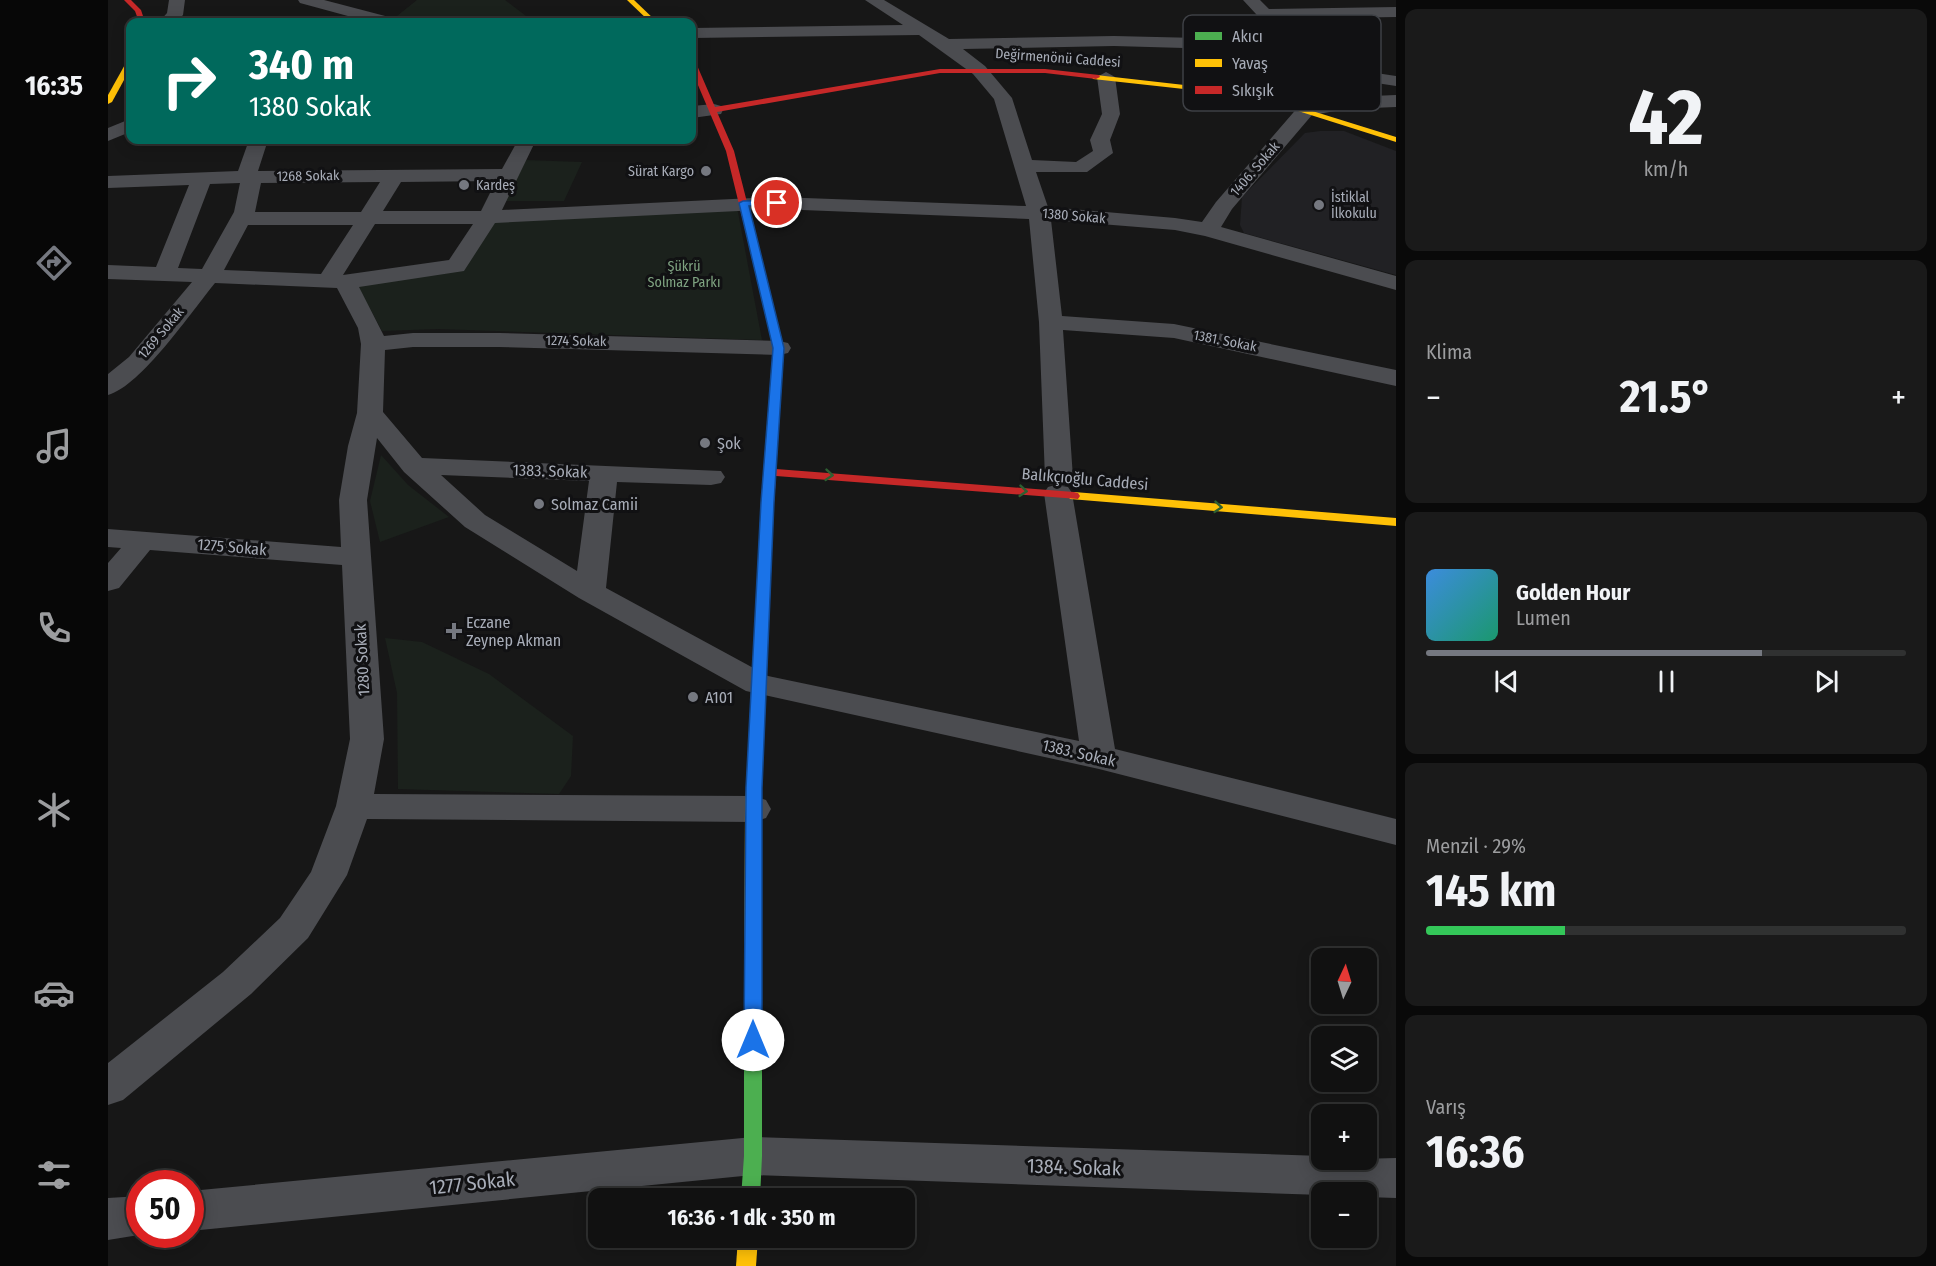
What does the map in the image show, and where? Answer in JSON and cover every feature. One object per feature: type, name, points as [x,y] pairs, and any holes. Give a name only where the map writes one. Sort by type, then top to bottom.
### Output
[{"type":"main road","points":[[127,0],[138,10],[141,18]]},
{"type":"main road","points":[[630,0],[650,18]]},
{"type":"main road","name":"Değirmenönü Caddesi","points":[[714,110],[940,71],[1045,71],[1183,87]]},
{"type":"main road","points":[[696,72],[714,110],[729,151],[779,348],[777,456],[770,472],[753,809],[753,1156],[751,1188]]},
{"type":"main road","points":[[108,102],[126,73]]},
{"type":"main road","name":"Değirmenönü Caddesi","points":[[1309,111],[1396,140]]},
{"type":"main road","name":"Balıkçıoğlu Caddesi","points":[[770,472],[1059,482],[1396,522]]},
{"type":"main road","points":[[746,1266],[747,1248]]},
{"type":"street","points":[[172,18],[175,15],[177,0]]},
{"type":"street","points":[[306,0],[357,18]]},
{"type":"street","points":[[873,0],[946,44],[979,70],[1003,98],[1039,213],[1051,322],[1059,482],[1099,757]]},
{"type":"street","points":[[1251,0],[1264,14],[1396,12]]},
{"type":"street","points":[[696,33],[920,30]]},
{"type":"street","points":[[946,44],[1114,41],[1183,43]]},
{"type":"street","points":[[1024,166],[1080,168],[1103,153],[1100,140],[1111,114],[1106,77]]},
{"type":"street","points":[[1381,79],[1396,81]]},
{"type":"street","points":[[1381,102],[1396,101]]},
{"type":"street","points":[[696,112],[714,110]]},
{"type":"street","name":"1406. Sokak","points":[[1208,230],[1223,206],[1305,111]]},
{"type":"street","points":[[108,120],[126,122]]},
{"type":"street","points":[[108,135],[126,125]]},
{"type":"street","name":"1269 Sokak","points":[[108,387],[138,362],[210,275],[242,219],[250,187],[248,170],[257,144]]},
{"type":"street","points":[[108,272],[336,282],[456,266],[488,217],[525,144]]},
{"type":"street","points":[[336,282],[368,218],[395,175]]},
{"type":"street","name":"1268 Sokak","points":[[108,182],[249,177],[509,175]]},
{"type":"street","points":[[165,273],[202,178]]},
{"type":"street","name":"1380 Sokak","points":[[242,219],[488,217],[743,203],[900,206],[1039,213],[1175,224],[1208,230],[1396,283]]},
{"type":"street","name":"1280 Sokak","points":[[108,1087],[237,983],[294,928],[328,875],[354,806],[367,739],[353,500],[361,446],[370,413],[373,344],[370,328],[336,282]]},
{"type":"street","name":"1381. Sokak","points":[[1051,322],[1174,331],[1396,378]]},
{"type":"street","name":"1274 Sokak","points":[[373,344],[413,340],[499,340],[779,348]]},
{"type":"street","name":"1383. Sokak","points":[[370,413],[414,466],[475,521],[590,592],[759,684],[1099,757],[1396,832]]},
{"type":"street","name":"1383. Sokak","points":[[414,466],[604,473],[590,592]]},
{"type":"street","points":[[604,473],[711,477]]},
{"type":"street","name":"1275 Sokak","points":[[108,538],[356,557]]},
{"type":"street","points":[[108,582],[143,540]]},
{"type":"street","points":[[354,806],[753,809]]},
{"type":"street","name":"1384. Sokak","points":[[753,1156],[1396,1178]]},
{"type":"street","name":"1277 Sokak","points":[[204,1210],[753,1156]]},
{"type":"street","points":[[108,1219],[126,1217]]},
{"type":"shaded area","name":"İstiklal İlkokulu","points":[[1344,131],[1396,151],[1396,275],[1244,233],[1240,225],[1242,197],[1305,133]]},
{"type":"green space","points":[[417,0],[505,0],[529,18],[401,18],[397,16]]},
{"type":"green space","points":[[526,160],[582,162],[564,201],[504,201]]},
{"type":"green space","name":"Şükrü Solmaz Parkı","points":[[737,207],[762,340],[438,329],[382,331],[357,285],[465,269],[493,219]]},
{"type":"green space","points":[[381,455],[408,485],[449,517],[380,542],[370,501]]},
{"type":"green space","points":[[385,638],[422,642],[489,674],[573,736],[571,776],[559,794],[398,789],[397,693]]},
{"type":"traffic: fast","points":[[751,1188],[753,1040]]},
{"type":"traffic: slow","points":[[630,0],[650,18]]},
{"type":"traffic: slow","points":[[108,102],[126,70]]},
{"type":"traffic: slow","points":[[1096,77],[1183,87]]},
{"type":"traffic: slow","points":[[1305,111],[1396,140]]},
{"type":"traffic: slow","points":[[1074,496],[1396,522]]},
{"type":"traffic: slow","points":[[753,1040],[753,809],[765,545]]},
{"type":"traffic: slow","points":[[746,1266],[747,1248]]},
{"type":"traffic: jam","points":[[127,0],[138,10],[141,18]]},
{"type":"traffic: jam","points":[[714,110],[940,71],[1045,71],[1096,77]]},
{"type":"traffic: jam","points":[[696,72],[730,151],[779,348],[765,545]]},
{"type":"traffic: jam","points":[[770,472],[1074,496]]},
{"type":"place","name":"Sürat Kargo","points":[[706,171]]},
{"type":"place","name":"Kardeş","points":[[464,185]]},
{"type":"place","name":"İstiklal İlkokulu","points":[[1319,205]]},
{"type":"place","name":"Şok","points":[[705,443]]},
{"type":"place","name":"Solmaz Camii","points":[[539,504]]},
{"type":"place","name":"Eczane Zeynep Akman","points":[[454,631]]},
{"type":"place","name":"A101","points":[[693,697]]},
{"type":"route","points":[[753,1040],[754,788],[767,502],[779,348],[743,203],[777,203]]}]
